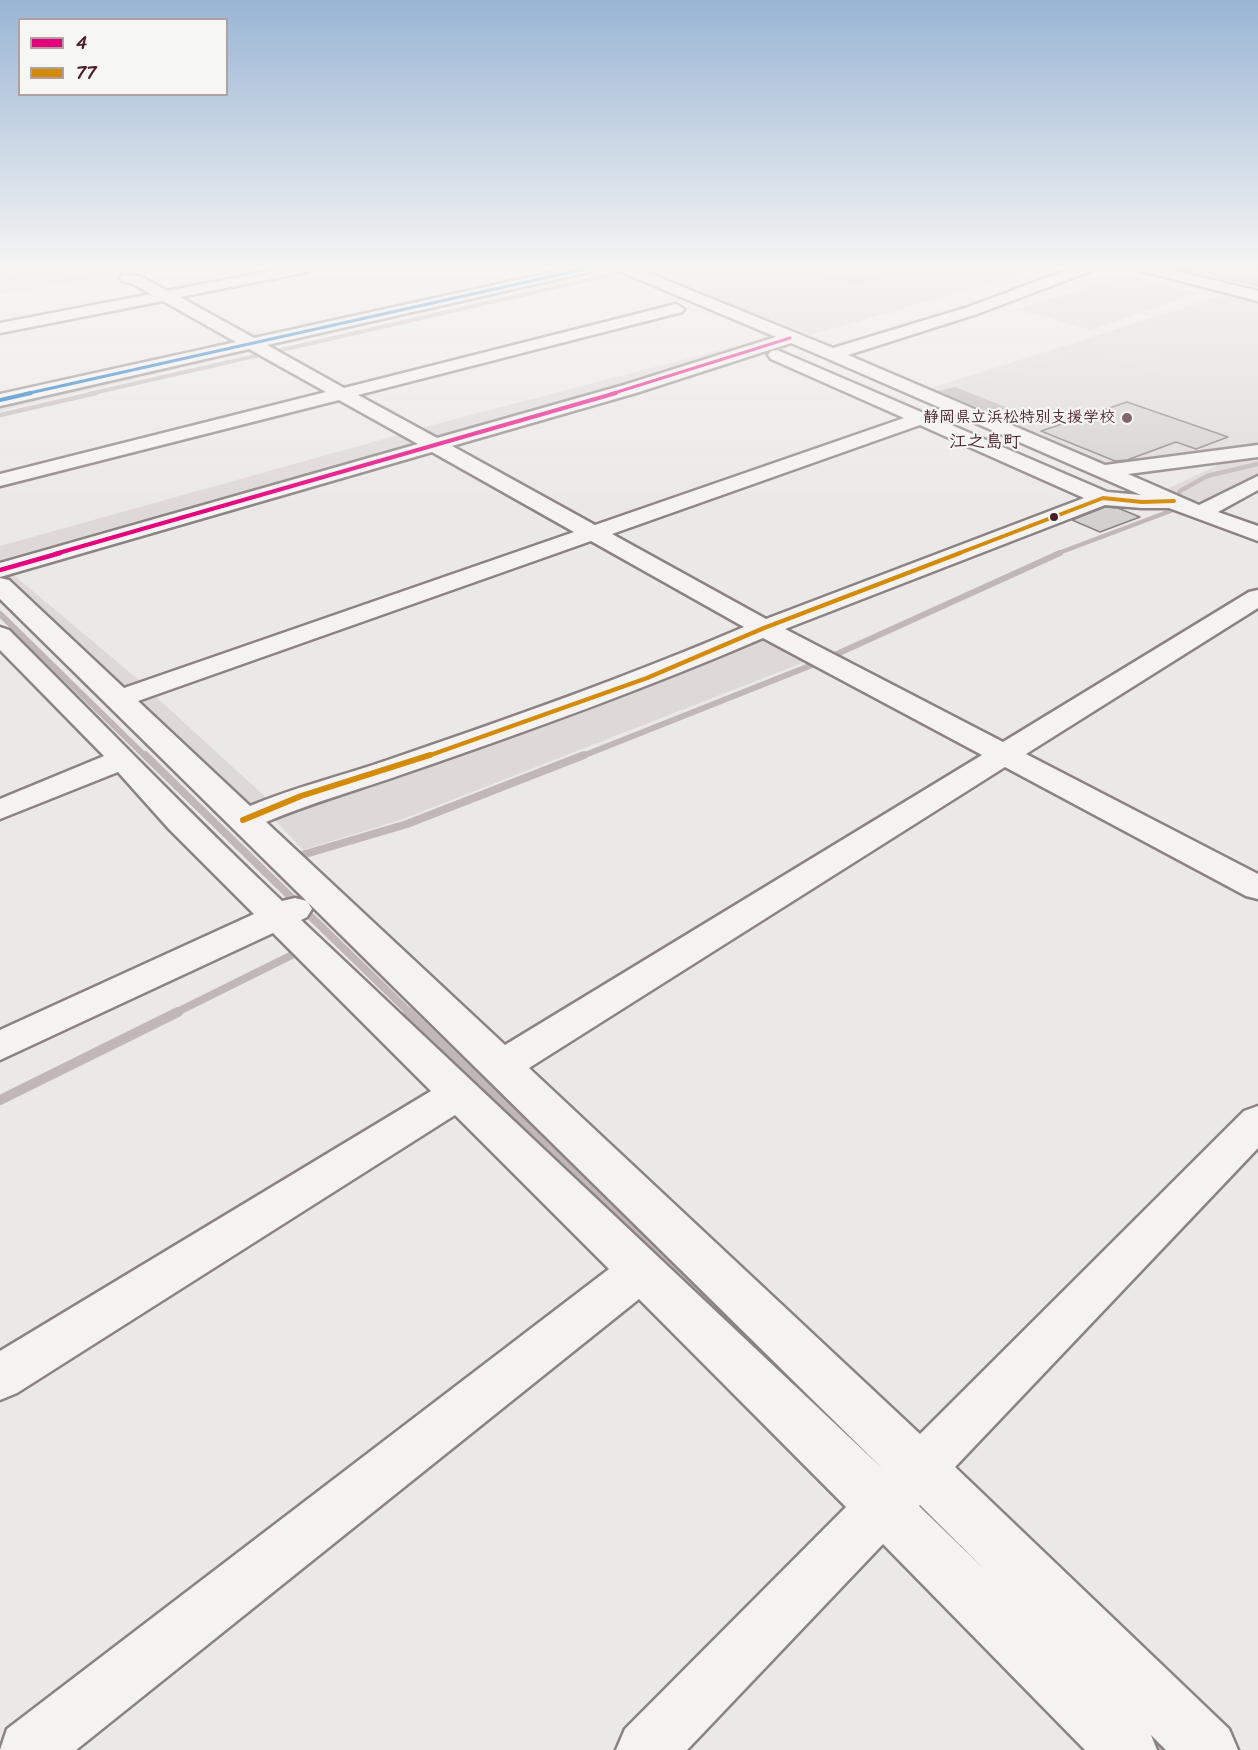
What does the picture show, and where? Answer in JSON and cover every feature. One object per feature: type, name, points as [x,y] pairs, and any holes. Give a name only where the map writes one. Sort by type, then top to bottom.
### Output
[{"type":"street","points":[[0,400],[246,350]]},
{"type":"street","points":[[264,350],[764,628],[1258,888]]},
{"type":"street","points":[[0,480],[514,350]]},
{"type":"street","points":[[0,570],[630,389],[751,350]]},
{"type":"street","points":[[765,350],[1103,498],[1174,501]]},
{"type":"street","points":[[821,350],[1200,513],[1258,534]]},
{"type":"street","points":[[832,354],[846,350]]},
{"type":"street","points":[[119,699],[919,419]]},
{"type":"street","points":[[1102,471],[1258,451]]},
{"type":"street","points":[[1200,513],[1258,482]]},
{"type":"street","points":[[243,820],[301,796],[396,766],[646,678],[764,628],[1103,498]]},
{"type":"street","points":[[0,585],[243,820],[301,906],[459,1093],[883,1507],[1127,1750]]},
{"type":"street","points":[[500,1067],[1258,597]]},
{"type":"street","points":[[0,635],[123,759],[180,822],[301,906],[500,1067],[920,1469],[1208,1750]]},
{"type":"street","points":[[0,810],[123,759]]},
{"type":"street","points":[[0,1046],[301,906]]},
{"type":"street","points":[[0,1377],[459,1093]]},
{"type":"street","points":[[646,1750],[1258,1122]]},
{"type":"street","points":[[28,1750],[641,1271]]},
{"type":"shaded area","points":[[237,350],[261,350],[0,411],[0,403]]},
{"type":"shaded area","points":[[721,350],[740,350],[624,387],[435,440],[417,429]]},
{"type":"shaded area","name":"静岡県立浜松特別支援学校","points":[[1052,350],[1258,350],[1258,446],[1108,465],[928,389]]},
{"type":"shaded area","points":[[1139,350],[1258,350],[1258,384]]},
{"type":"shaded area","points":[[1083,351],[1167,377],[1045,417],[963,387]]},
{"type":"shaded area","points":[[955,387],[1008,408],[991,413],[938,391]]},
{"type":"shaded area","points":[[398,435],[418,445],[0,565],[0,546]]},
{"type":"shaded area","points":[[1258,457],[1258,476],[1206,500],[1183,497],[1165,490],[1226,461]]},
{"type":"shaded area","points":[[10,572],[146,686],[119,690],[0,576]]},
{"type":"shaded area","points":[[768,636],[812,659],[403,819],[303,850],[270,815],[757,638]]},
{"type":"shaded area","points":[[154,695],[271,802],[246,812],[130,703]]},
{"type":"building","points":[[1127,402],[1228,437],[1196,449],[1176,442],[1127,460],[1115,461],[1041,431]]},
{"type":"building","points":[[1105,507],[1118,508],[1140,517],[1100,532],[1072,520]]},
{"type":"waterway","points":[[89,394],[283,350]]},
{"type":"waterway","points":[[0,415],[96,393]]},
{"type":"waterway","points":[[1056,554],[1173,510],[1180,491],[1207,476],[1258,464]]},
{"type":"waterway","points":[[580,757],[817,663],[1060,553]]},
{"type":"waterway","points":[[0,614],[146,757]]},
{"type":"waterway","points":[[145,755],[410,1013]]},
{"type":"waterway","points":[[292,858],[407,824],[584,755]]},
{"type":"waterway","points":[[175,1013],[292,955]]},
{"type":"waterway","points":[[0,1100],[178,1012]]},
{"type":"waterway","points":[[408,1012],[725,1320]]},
{"type":"waterway","points":[[1146,1731],[1165,1750]]},
{"type":"transit line","points":[[0,400],[225,350]]},
{"type":"transit line","name":"4","points":[[0,570],[630,389],[753,350]]},
{"type":"transit line","name":"77","points":[[243,820],[301,796],[396,767],[647,678],[764,628],[1103,498],[1142,502],[1174,501]]},
{"type":"place","name":"静岡県立浜松特別支援学校","points":[[1127,418]]},
{"type":"district","name":"江之島町","points":[[985,442]]}]
